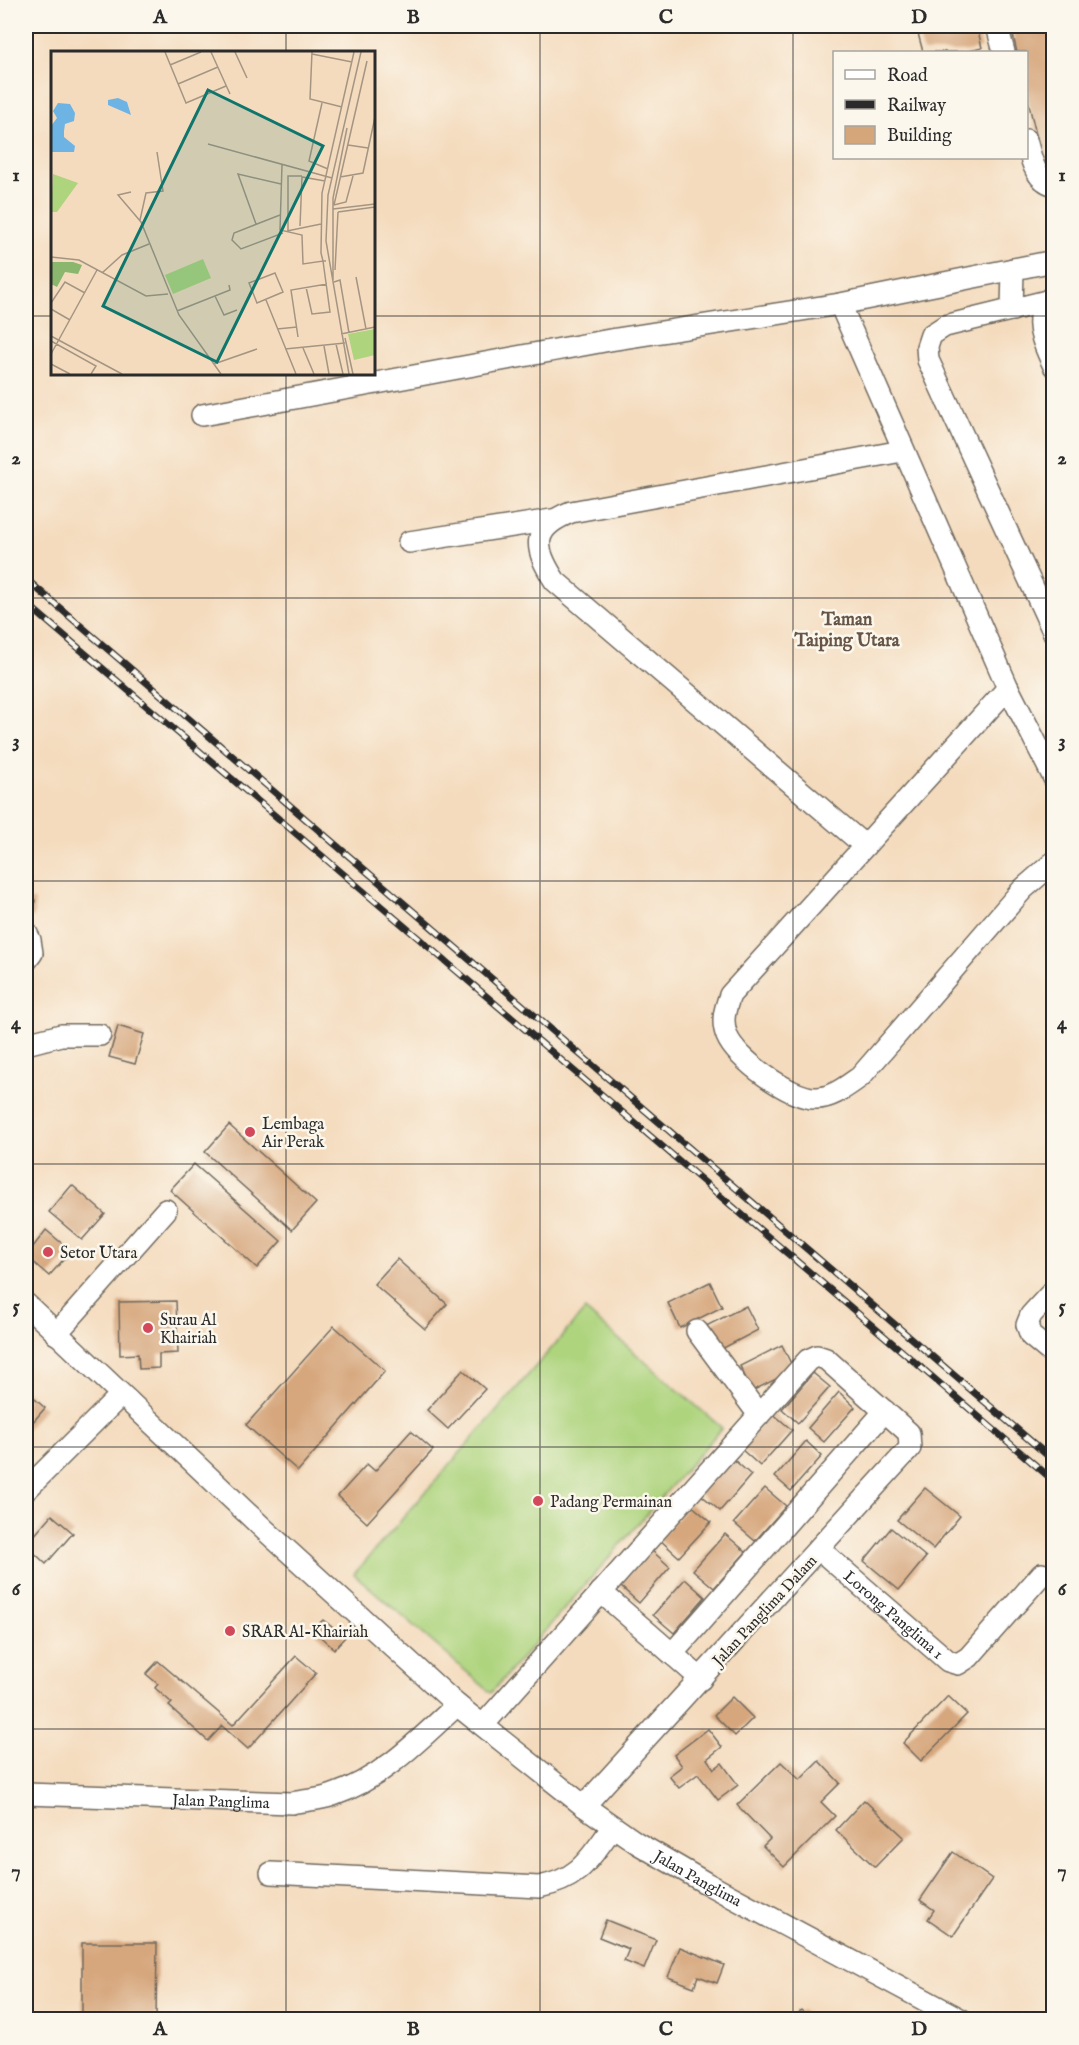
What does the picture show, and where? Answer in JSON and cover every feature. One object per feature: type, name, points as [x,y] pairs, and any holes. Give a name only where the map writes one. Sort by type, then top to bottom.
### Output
[{"type":"street","points":[[997,26],[1004,51]]},
{"type":"street","points":[[1028,146],[1035,169],[1048,184],[1053,185]]},
{"type":"street","points":[[202,415],[610,340],[840,304],[1053,261]]},
{"type":"street","points":[[1012,309],[1013,270]]},
{"type":"street","points":[[1050,298],[945,326],[931,335],[927,347],[928,360],[1053,633]]},
{"type":"street","points":[[1050,298],[1042,309],[1039,327],[1053,366]]},
{"type":"street","points":[[840,304],[1008,688],[1053,778]]},
{"type":"street","points":[[410,542],[552,520],[571,512],[903,451]]},
{"type":"street","points":[[552,520],[540,533],[539,549],[545,566],[555,581],[865,846]]},
{"type":"street","points":[[1008,688],[730,995],[723,1014],[727,1035],[740,1056],[797,1096],[817,1099],[842,1090],[860,1077],[986,929],[1023,889],[1053,862]]},
{"type":"street","points":[[26,932],[32,953],[26,961]]},
{"type":"street","points":[[26,1044],[61,1035],[100,1035]]},
{"type":"street","points":[[56,1334],[166,1210]]},
{"type":"street","points":[[1053,1290],[1026,1325],[1031,1336],[1053,1355]]},
{"type":"street","name":"Jalan Panglima","points":[[26,1304],[120,1396],[457,1705],[612,1828],[706,1883],[962,2019]]},
{"type":"street","points":[[483,1725],[759,1415],[697,1331]]},
{"type":"street","name":"Jalan Panglima Dalam","points":[[584,1806],[820,1550],[910,1448],[909,1433],[826,1359],[817,1356],[808,1360],[759,1415]]},
{"type":"street","points":[[26,1490],[120,1396]]},
{"type":"street","points":[[672,1653],[885,1412]]},
{"type":"street","name":"Lorong Panglima 1","points":[[820,1550],[948,1661],[958,1664],[969,1657],[1042,1574]]},
{"type":"street","points":[[601,1592],[701,1679]]},
{"type":"street","name":"Jalan Panglima","points":[[26,1794],[292,1803],[333,1795],[375,1775],[417,1743],[457,1705]]},
{"type":"street","points":[[271,1873],[539,1887],[560,1883],[581,1871],[612,1828]]},
{"type":"green space","name":"Padang Permainan","points":[[585,1310],[722,1428],[491,1693],[354,1574]]},
{"type":"building","points":[[916,26],[977,26],[982,48],[969,51],[923,51]]},
{"type":"building","points":[[1011,26],[1054,26],[1054,166],[1042,160],[1028,100],[1028,51],[1017,51]]},
{"type":"building","points":[[26,900],[35,900],[34,917],[26,916]]},
{"type":"building","points":[[118,1026],[144,1034],[135,1064],[109,1057]]},
{"type":"building","points":[[229,1125],[316,1203],[292,1230],[205,1152]]},
{"type":"building","points":[[194,1164],[281,1241],[257,1268],[170,1190]]},
{"type":"building","points":[[72,1185],[105,1214],[82,1240],[49,1212]]},
{"type":"building","name":"Setor Utara","points":[[46,1230],[71,1251],[49,1276],[26,1256]]},
{"type":"building","points":[[397,1259],[447,1304],[425,1329],[374,1284]]},
{"type":"building","points":[[710,1282],[722,1307],[680,1328],[668,1303]]},
{"type":"building","name":"Surau Al Khairiah","points":[[176,1301],[178,1353],[159,1354],[159,1368],[139,1369],[138,1354],[120,1355],[119,1302]]},
{"type":"building","points":[[746,1306],[758,1330],[716,1352],[704,1327]]},
{"type":"building","points":[[334,1326],[385,1371],[298,1471],[246,1425]]},
{"type":"building","points":[[782,1345],[794,1370],[752,1391],[740,1366]]},
{"type":"building","points":[[463,1370],[485,1389],[448,1429],[427,1410]]},
{"type":"building","points":[[813,1373],[830,1387],[798,1423],[782,1409]]},
{"type":"building","points":[[26,1391],[45,1408],[26,1430]]},
{"type":"building","points":[[839,1392],[855,1407],[824,1442],[808,1428]]},
{"type":"building","points":[[771,1412],[792,1430],[760,1466],[740,1448]]},
{"type":"building","points":[[411,1431],[433,1450],[367,1523],[338,1496],[367,1464],[375,1471]]},
{"type":"building","points":[[806,1441],[822,1456],[791,1491],[775,1477]]},
{"type":"building","points":[[731,1457],[751,1475],[720,1511],[699,1493]]},
{"type":"building","points":[[765,1488],[786,1506],[755,1541],[734,1523]]},
{"type":"building","points":[[925,1488],[960,1516],[933,1549],[897,1520]]},
{"type":"building","points":[[690,1504],[711,1522],[679,1557],[659,1539]]},
{"type":"building","points":[[52,1515],[73,1533],[46,1564],[26,1545]]},
{"type":"building","points":[[891,1528],[926,1557],[899,1590],[864,1561]]},
{"type":"building","points":[[725,1534],[746,1552],[714,1588],[693,1570]]},
{"type":"building","points":[[650,1549],[670,1567],[639,1603],[619,1585]]},
{"type":"building","points":[[26,1568],[35,1576],[26,1586]]},
{"type":"building","points":[[685,1579],[705,1597],[674,1633],[653,1615]]},
{"type":"building","points":[[323,1620],[345,1637],[334,1649],[313,1630]]},
{"type":"building","points":[[296,1656],[316,1673],[248,1749],[222,1726],[208,1741],[169,1706],[172,1703],[155,1688],[158,1684],[146,1674],[158,1661],[233,1725]]},
{"type":"building","points":[[948,1696],[967,1714],[921,1761],[903,1743]]},
{"type":"building","points":[[732,1697],[753,1718],[735,1736],[714,1715]]},
{"type":"building","points":[[708,1729],[722,1747],[707,1759],[714,1769],[722,1763],[738,1785],[718,1800],[698,1774],[679,1788],[669,1776],[682,1766],[674,1755]]},
{"type":"building","points":[[819,1761],[840,1783],[821,1802],[835,1816],[784,1867],[763,1846],[770,1839],[737,1805],[781,1762],[800,1780]]},
{"type":"building","points":[[864,1800],[904,1837],[875,1867],[836,1830]]},
{"type":"building","points":[[953,1852],[992,1879],[953,1936],[928,1919],[934,1910],[920,1900]]},
{"type":"building","points":[[606,1920],[656,1940],[644,1969],[624,1961],[629,1949],[599,1937]]},
{"type":"building","points":[[82,1943],[157,1943],[156,2020],[82,2020]]},
{"type":"building","points":[[680,1947],[724,1965],[717,1983],[698,1976],[694,1987],[668,1977]]},
{"type":"building","points":[[801,2010],[813,2020],[793,2020]]},
{"type":"railway","points":[[26,579],[1054,1461]]},
{"type":"railway","points":[[26,603],[1054,1481]]},
{"type":"place","name":"Lembaga Air Perak","points":[[250,1132]]},
{"type":"place","name":"Setor Utara","points":[[48,1252]]},
{"type":"place","name":"Surau Al Khairiah","points":[[148,1328]]},
{"type":"place","name":"Padang Permainan","points":[[538,1501]]},
{"type":"place","name":"SRAR Al-Khairiah","points":[[230,1631]]},
{"type":"district","name":"Taman Taiping Utara","points":[[847,629]]}]
